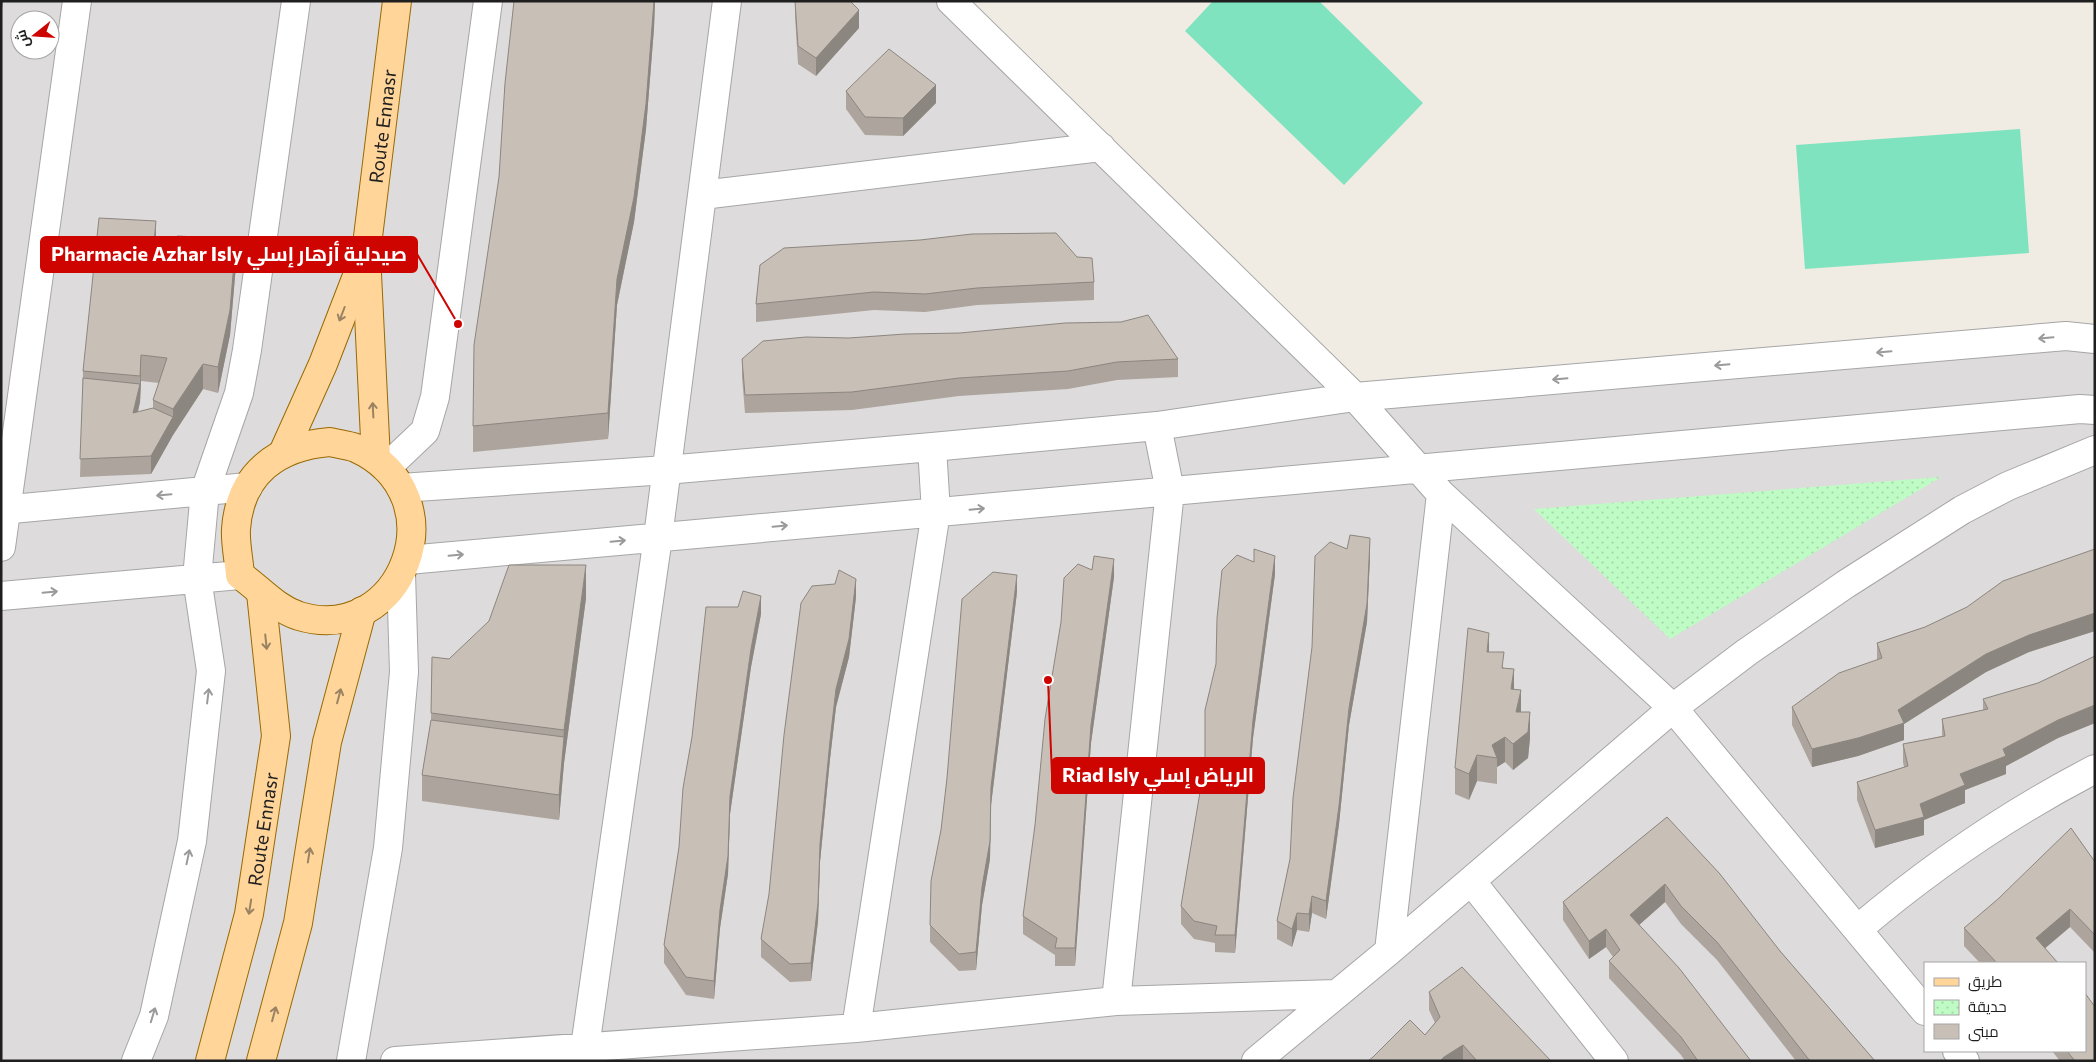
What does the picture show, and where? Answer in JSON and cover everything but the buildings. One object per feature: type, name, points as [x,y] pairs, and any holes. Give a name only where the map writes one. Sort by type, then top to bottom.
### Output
[{"type":"main road","name":"Route Ennasr","points":[[388,472],[366,253],[397,1]]},
{"type":"main road","name":"Route Ennasr","points":[[283,453],[323,364],[366,253]]},
{"type":"main road","points":[[330,442],[354,448],[388,472],[410,511],[412,527],[404,567],[385,596],[362,611],[342,618],[320,619],[306,617],[279,607],[261,593],[254,584],[240,575],[236,530],[239,508],[248,487],[263,467],[283,453],[306,444],[330,442]]},
{"type":"main road","name":"Route Ennasr","points":[[210,1061],[249,914],[276,736],[261,593]]},
{"type":"main road","points":[[261,1061],[298,923],[327,742],[362,611]]},
{"type":"street","points":[[1,547],[4,510],[77,1]]},
{"type":"street","points":[[136,1061],[154,1016],[192,841],[211,671],[198,578],[204,491],[239,393],[248,350],[296,1]]},
{"type":"street","points":[[388,472],[425,431],[436,397],[488,1]]},
{"type":"street","points":[[585,1047],[658,537],[727,1]]},
{"type":"street","points":[[951,1],[1355,397],[1441,494],[1674,708],[1924,1010]]},
{"type":"street","points":[[702,196],[1101,147]]},
{"type":"street","points":[[388,472],[666,470],[1157,426],[1355,397],[2056,337],[2095,339]]},
{"type":"street","points":[[351,1061],[388,848],[404,672],[404,567],[658,537],[2080,409],[2095,410]]},
{"type":"street","points":[[1116,1001],[1170,491],[1157,426]]},
{"type":"street","points":[[856,1028],[936,512],[932,447]]},
{"type":"street","points":[[1256,1061],[1389,951],[1674,708],[1747,652],[1917,538],[2008,486],[2095,450]]},
{"type":"street","points":[[4,510],[248,487]]},
{"type":"street","points":[[1389,951],[1441,494]]},
{"type":"street","points":[[1,596],[240,575]]},
{"type":"street","points":[[1858,929],[1938,865],[1981,836],[2094,770]]},
{"type":"street","points":[[1471,881],[1614,1061]]},
{"type":"street","points":[[395,1061],[585,1047],[702,1049],[856,1028],[1116,1001],[1336,994]]},
{"type":"shaded area","points":[[1,1],[951,1],[1355,397],[2095,339],[2095,1061],[1,1061]]},
{"type":"green space","points":[[1213,1],[1319,1],[1423,103],[1344,185],[1185,31]]},
{"type":"green space","points":[[2020,129],[2029,253],[1805,269],[1796,145]]},
{"type":"green space","points":[[1941,477],[1670,639],[1534,509]]},
{"type":"place","name":"Pharmacie Azhar Isly صيدلية أزهار إسلي","points":[[458,324]]},
{"type":"place","name":"Riad Isly الرياض إسلي","points":[[1048,680]]}]
